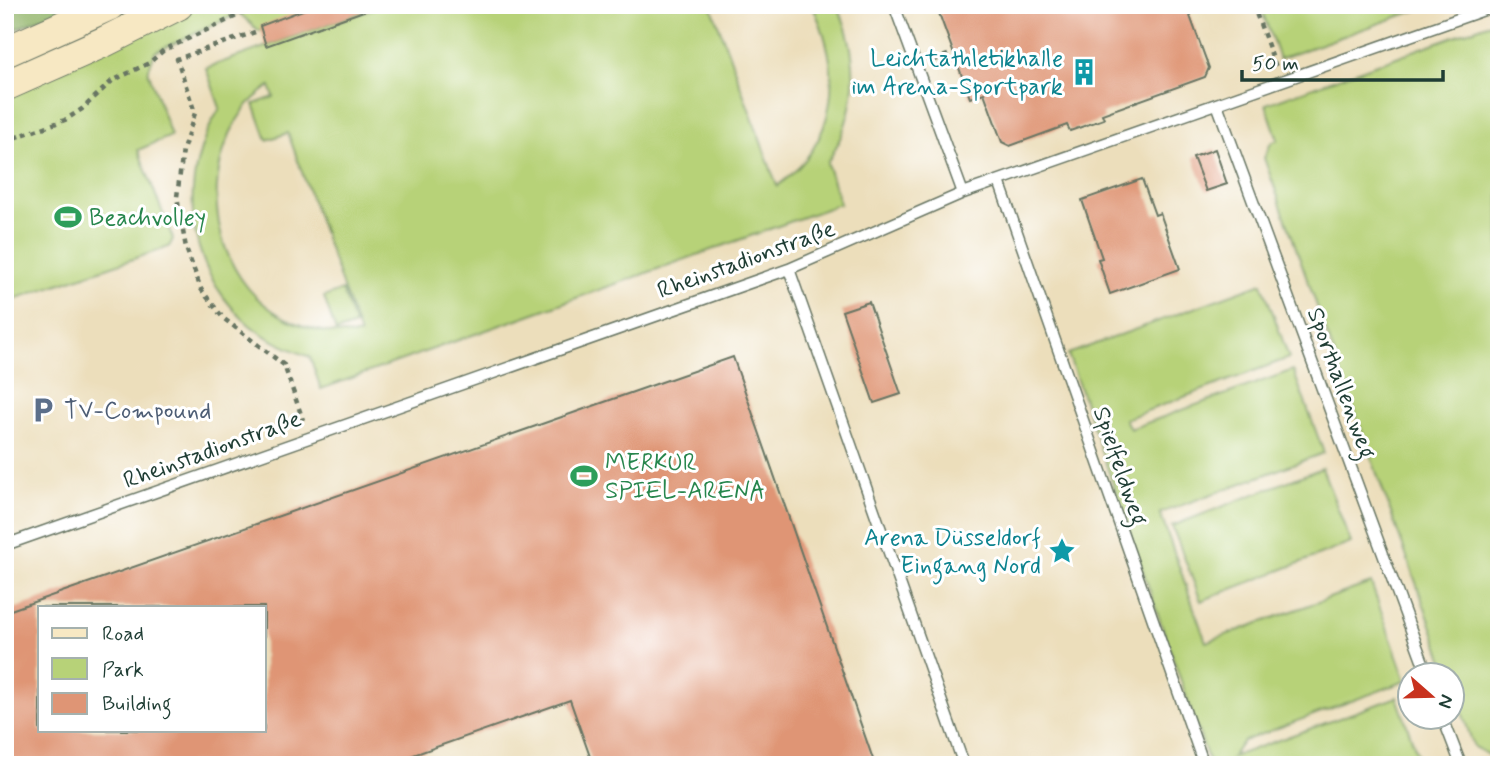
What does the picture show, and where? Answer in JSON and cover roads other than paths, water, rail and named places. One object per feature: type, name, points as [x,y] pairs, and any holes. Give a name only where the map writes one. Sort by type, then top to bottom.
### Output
[{"type":"street","points":[[5,52],[110,5]]},
{"type":"street","points":[[5,86],[104,42],[178,5]]},
{"type":"lane","points":[[894,5],[963,193]]},
{"type":"lane","name":"Rheinstadionstraße","points":[[5,545],[789,269],[963,193],[1498,5]]},
{"type":"lane","name":"Sporthallenweg","points":[[1217,104],[1423,662]]},
{"type":"lane","name":"Spielfeldweg","points":[[999,181],[1204,765]]},
{"type":"lane","points":[[789,269],[964,765]]},
{"type":"lane","points":[[1448,732],[1461,765]]},
{"type":"place","name":"Leichtathletikhalle im Arena-Sportpark","points":[[1084,72]]},
{"type":"place","name":"Beachvolley","points":[[68,217]]},
{"type":"place","name":"TV-Compound","points":[[43,410]]},
{"type":"place","name":"MERKUR SPIEL-ARENA","points":[[584,476]]},
{"type":"place","name":"Arena Düsseldorf Eingang Nord","points":[[1062,551]]}]
